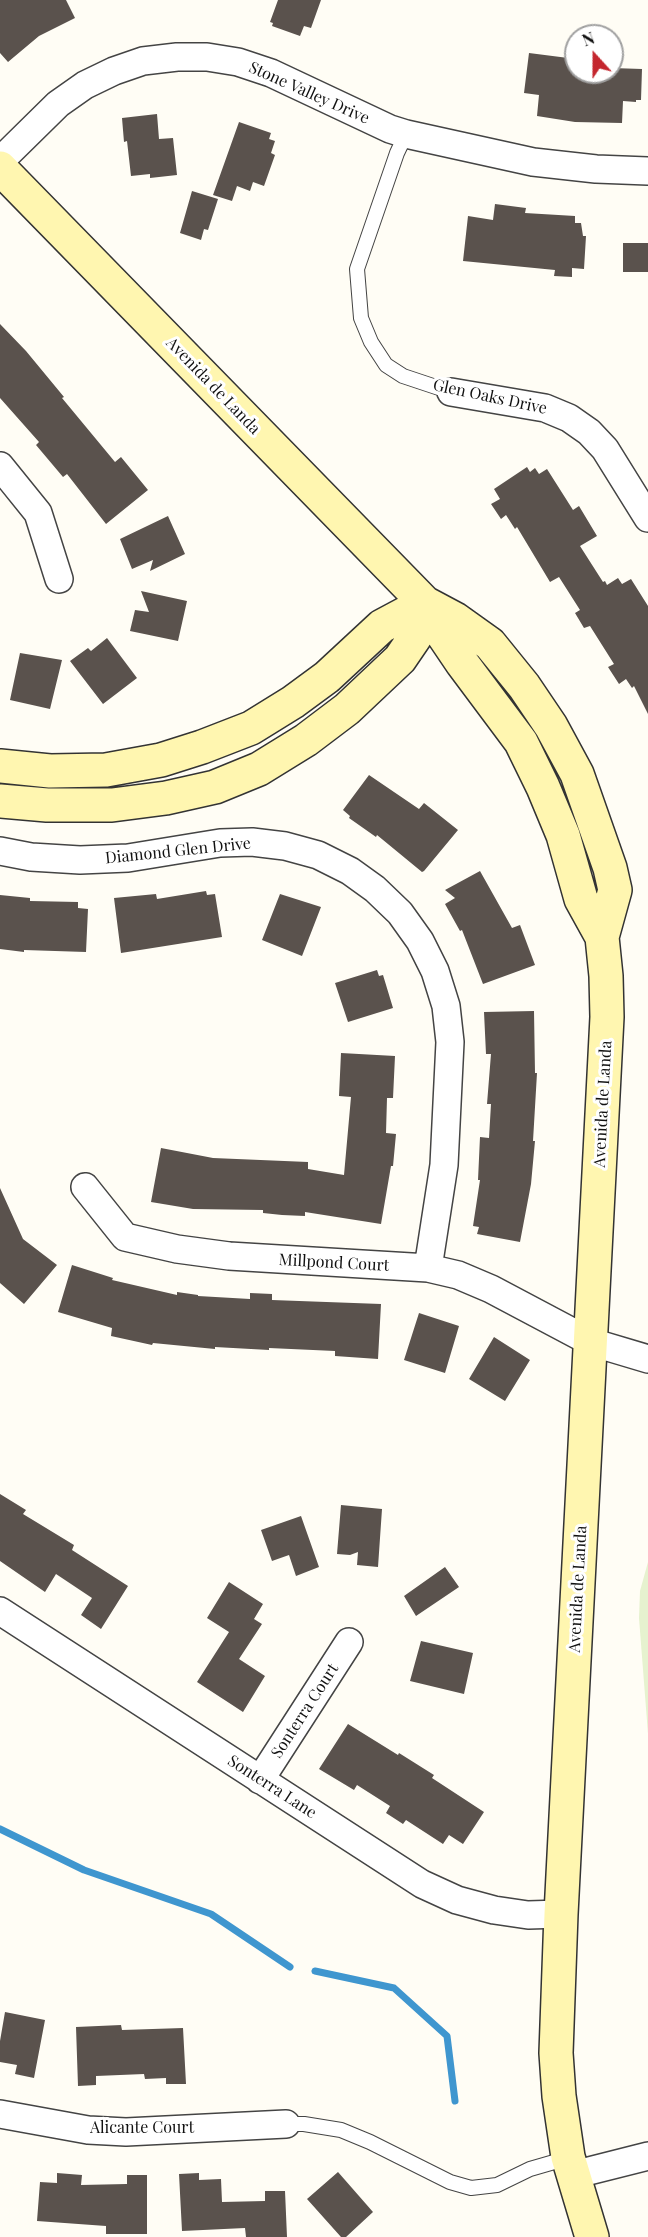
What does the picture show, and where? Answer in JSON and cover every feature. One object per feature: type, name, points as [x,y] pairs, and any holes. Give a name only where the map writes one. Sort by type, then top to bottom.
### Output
[{"type":"street","name":"Stone Valley Drive","points":[[0,161],[58,104],[85,85],[134,64],[177,57],[207,57],[260,69],[390,129],[406,134],[469,150],[533,162],[596,169],[648,171]]},
{"type":"street","name":"Avenida de Landa","points":[[0,168],[425,603],[455,619],[490,644],[524,686],[551,726],[577,774],[610,868],[615,890],[602,937],[607,1017],[561,1914],[556,2053],[559,2096],[571,2166],[592,2237]]},
{"type":"street","name":"Glen Oaks Drive","points":[[451,392],[545,408],[569,418],[589,432],[605,449],[648,518]]},
{"type":"street","points":[[0,466],[38,513],[58,579]]},
{"type":"street","points":[[0,766],[50,771],[106,770],[161,760],[202,747],[251,728],[292,702],[327,677],[382,626],[425,603]]},
{"type":"street","points":[[0,801],[112,805],[166,798],[215,787],[259,769],[306,740],[347,709],[399,659],[415,637],[425,603]]},
{"type":"street","name":"Diamond Glen Drive","points":[[0,852],[31,857],[80,860],[128,858],[220,843],[252,842],[285,846],[318,855],[350,871],[375,889],[400,913],[420,941],[435,971],[446,1006],[450,1042],[444,1165],[428,1268]]},
{"type":"street","name":"Millpond Court","points":[[85,1187],[125,1237],[156,1245],[229,1256],[428,1268],[458,1275],[491,1289],[591,1342],[648,1359]]},
{"type":"street","name":"Sonterra Lane","points":[[0,1611],[422,1884],[457,1900],[511,1913],[561,1914]]},
{"type":"street","name":"Sonterra Court","points":[[260,1780],[349,1642]]},
{"type":"street","name":"Alicante Court","points":[[0,2114],[88,2130],[126,2132],[286,2124]]},
{"type":"street","points":[[571,2166],[648,2156]]},
{"type":"lane","name":"Glen Oaks Drive","points":[[406,134],[393,164],[357,269],[361,318],[371,342],[386,365],[403,376],[451,392]]},
{"type":"lane","points":[[286,2124],[323,2126],[348,2133],[450,2182],[471,2188],[497,2185],[530,2169],[571,2166]]},
{"type":"green space","points":[[648,1562],[648,1734],[639,1618],[640,1591]]},
{"type":"building","points":[[0,0],[66,0],[75,18],[39,36],[8,62],[0,53]]},
{"type":"building","points":[[278,0],[321,0],[311,28],[304,26],[300,36],[272,26],[273,23],[270,22]]},
{"type":"building","points":[[529,53],[564,57],[564,84],[624,84],[624,68],[642,69],[641,100],[623,101],[622,123],[575,122],[537,116],[539,95],[524,93]]},
{"type":"building","points":[[157,114],[159,139],[173,138],[177,175],[150,178],[150,174],[131,176],[122,118]]},
{"type":"building","points":[[239,122],[271,133],[269,139],[275,141],[271,153],[275,155],[264,186],[253,182],[250,191],[237,186],[232,201],[213,195]]},
{"type":"building","points":[[192,191],[218,199],[208,230],[204,229],[201,240],[180,233]]},
{"type":"building","points":[[495,204],[526,208],[525,213],[575,216],[575,223],[581,223],[583,236],[586,236],[584,269],[572,268],[572,277],[554,276],[555,270],[463,261],[468,216],[493,220]]},
{"type":"building","points":[[623,243],[648,243],[648,272],[623,272]]},
{"type":"building","points":[[0,324],[26,351],[115,462],[121,457],[148,490],[106,524],[67,474],[63,477],[36,445],[39,442],[0,398]]},
{"type":"building","points":[[527,467],[530,472],[535,468],[539,474],[547,469],[573,510],[579,506],[597,536],[580,546],[603,582],[605,581],[607,585],[618,578],[622,584],[631,579],[648,606],[648,714],[634,686],[632,688],[626,679],[619,684],[608,667],[614,664],[590,626],[584,628],[575,613],[580,610],[559,577],[550,582],[517,527],[515,529],[506,515],[501,519],[491,504],[500,499],[494,489]]},
{"type":"building","points":[[168,516],[185,554],[150,571],[153,560],[132,569],[120,539]]},
{"type":"building","points":[[141,591],[187,601],[178,641],[130,631],[135,610],[149,612]]},
{"type":"building","points":[[107,638],[137,678],[103,704],[70,661],[88,648],[91,651]]},
{"type":"building","points":[[20,653],[62,660],[50,709],[10,700]]},
{"type":"building","points":[[369,775],[419,809],[424,803],[458,830],[424,871],[422,872],[377,835],[376,837],[349,818],[350,816],[343,810]]},
{"type":"building","points":[[480,871],[512,928],[520,925],[535,965],[483,984],[462,930],[460,931],[445,904],[455,898],[445,890]]},
{"type":"building","points":[[206,891],[207,895],[215,894],[222,937],[121,953],[114,898],[156,894],[157,899]]},
{"type":"building","points":[[280,894],[321,907],[302,956],[262,940]]},
{"type":"building","points":[[0,895],[30,898],[30,901],[78,902],[78,908],[88,909],[86,952],[24,950],[24,952],[0,949]]},
{"type":"building","points":[[377,970],[379,976],[383,975],[393,1008],[348,1022],[335,983]]},
{"type":"building","points":[[534,1011],[535,1073],[537,1073],[533,1141],[535,1141],[531,1184],[520,1242],[477,1234],[479,1227],[473,1226],[480,1180],[478,1180],[480,1137],[489,1138],[491,1104],[487,1104],[491,1054],[486,1054],[484,1012]]},
{"type":"building","points":[[341,1053],[395,1056],[393,1098],[387,1098],[386,1133],[396,1134],[393,1166],[391,1166],[381,1224],[305,1212],[305,1216],[282,1215],[263,1213],[263,1210],[193,1209],[151,1202],[161,1148],[213,1158],[308,1162],[308,1169],[344,1175],[351,1097],[339,1096]]},
{"type":"building","points":[[0,1188],[23,1239],[57,1265],[24,1304],[0,1283]]},
{"type":"building","points":[[72,1265],[113,1278],[112,1280],[177,1295],[177,1292],[198,1296],[250,1299],[250,1293],[272,1294],[272,1300],[381,1304],[378,1359],[335,1356],[335,1351],[215,1347],[215,1349],[153,1343],[152,1345],[111,1336],[112,1328],[58,1312]]},
{"type":"building","points":[[419,1313],[459,1326],[445,1373],[404,1360]]},
{"type":"building","points":[[494,1337],[530,1360],[505,1401],[469,1379]]},
{"type":"building","points":[[0,1494],[26,1510],[23,1514],[74,1545],[72,1550],[128,1586],[101,1629],[81,1615],[92,1598],[56,1574],[45,1592],[0,1561]]},
{"type":"building","points":[[341,1505],[382,1509],[378,1567],[357,1565],[358,1552],[350,1555],[337,1554]]},
{"type":"building","points":[[301,1516],[319,1567],[296,1576],[289,1555],[272,1561],[261,1530]]},
{"type":"building","points":[[445,1567],[459,1587],[416,1616],[404,1596]]},
{"type":"building","points":[[229,1582],[263,1604],[254,1619],[262,1624],[239,1659],[265,1676],[243,1712],[197,1682],[229,1632],[207,1618]]},
{"type":"building","points":[[421,1641],[473,1653],[464,1694],[410,1681]]},
{"type":"building","points":[[348,1724],[434,1775],[432,1778],[484,1812],[463,1844],[449,1835],[443,1844],[406,1820],[403,1824],[386,1813],[390,1806],[357,1785],[354,1790],[319,1769]]},
{"type":"building","points":[[5,2012],[45,2020],[34,2078],[15,2074],[17,2065],[0,2062],[0,2041]]},
{"type":"building","points":[[121,2025],[122,2030],[183,2028],[186,2084],[166,2084],[166,2078],[145,2079],[144,2074],[96,2076],[96,2085],[78,2086],[76,2027]]},
{"type":"building","points":[[338,2172],[373,2212],[346,2237],[341,2237],[307,2199]]},
{"type":"building","points":[[57,2173],[82,2175],[81,2185],[127,2184],[127,2175],[147,2175],[147,2234],[106,2234],[106,2226],[37,2221],[40,2182],[57,2183]]},
{"type":"building","points":[[199,2173],[199,2180],[221,2179],[222,2202],[265,2201],[265,2191],[285,2191],[287,2237],[246,2237],[245,2228],[182,2231],[179,2174]]},
{"type":"waterway","points":[[0,1829],[84,1870],[211,1914],[290,1967]]},
{"type":"waterway","points":[[315,1971],[394,1988],[447,2036],[455,2101]]}]
